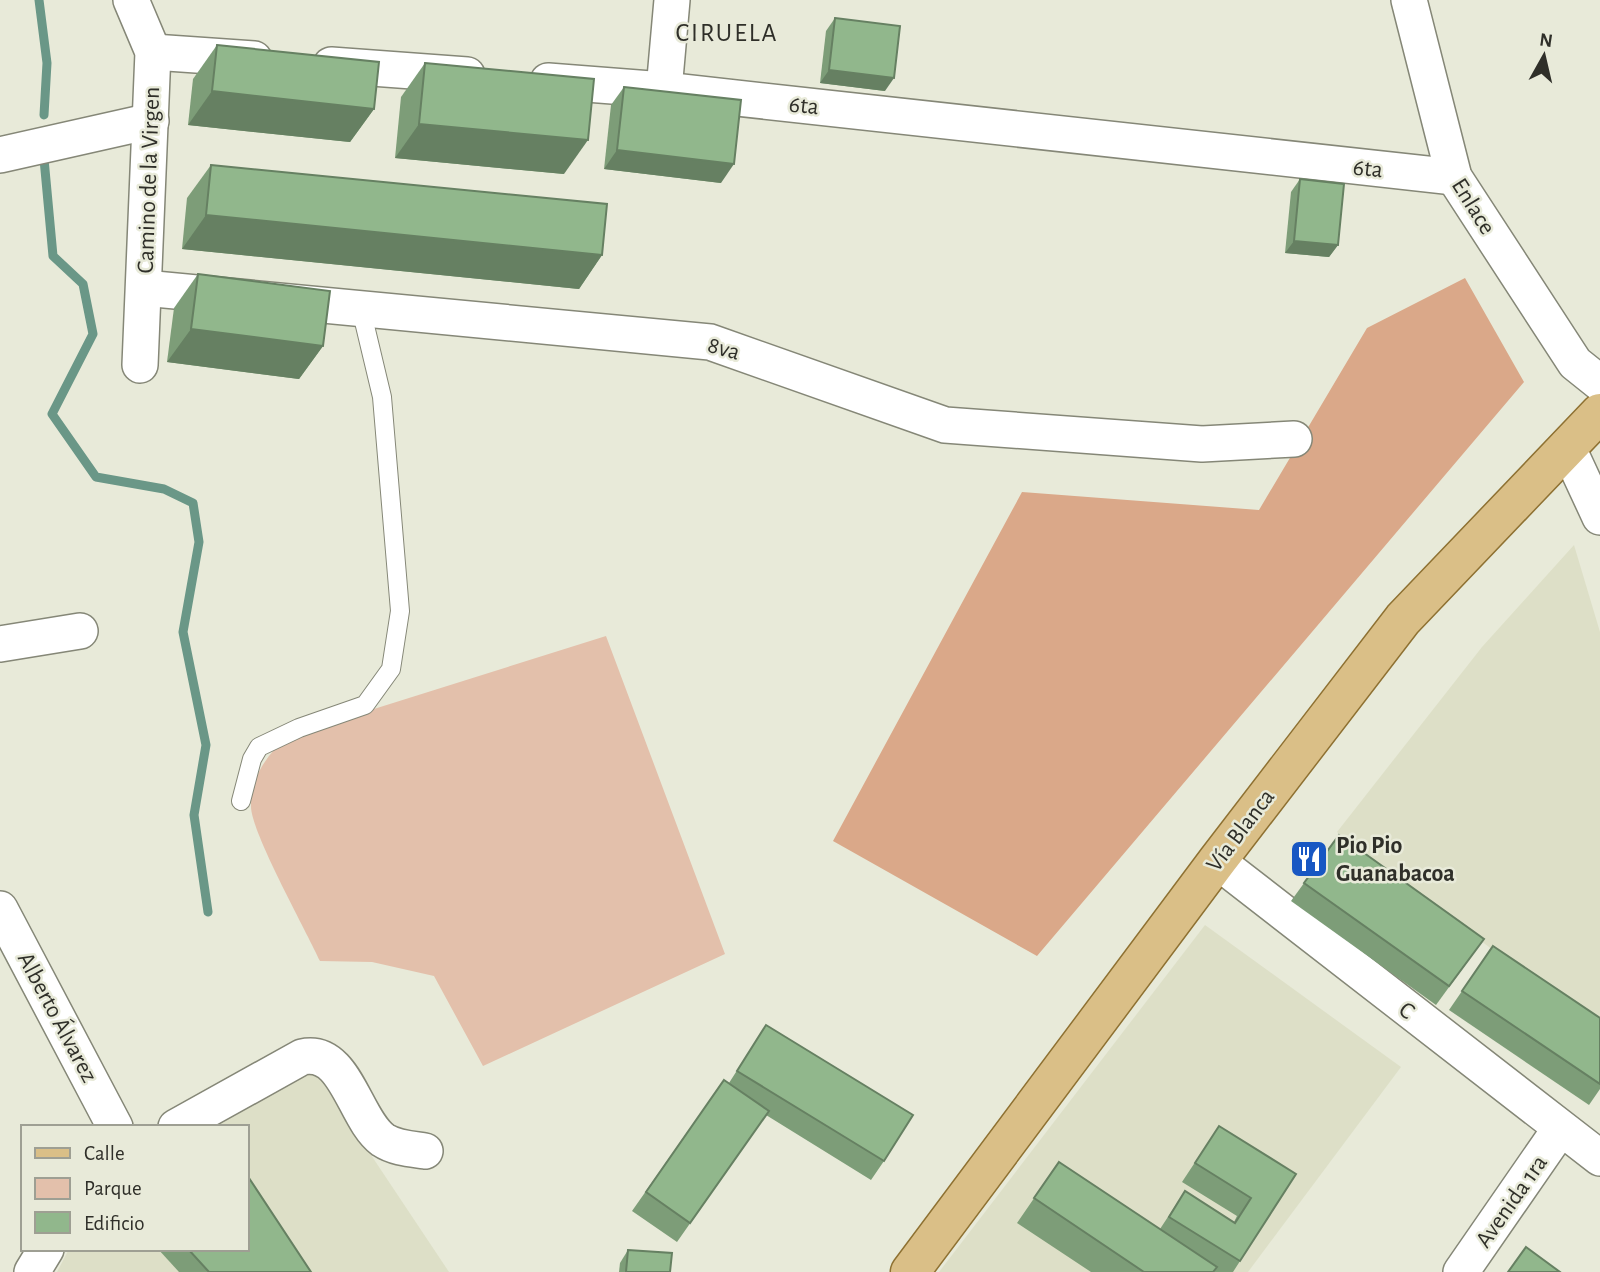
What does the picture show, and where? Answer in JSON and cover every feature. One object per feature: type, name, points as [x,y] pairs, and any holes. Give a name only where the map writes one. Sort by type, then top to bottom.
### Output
[{"type":"main road","name":"Vía Blanca","points":[[910,1272],[1217,861],[1403,619],[1600,413]]},
{"type":"street","name":"Camino de la Virgen","points":[[131,0],[153,52],[139,365]]},
{"type":"street","points":[[664,90],[672,0]]},
{"type":"street","name":"Enlace","points":[[1409,0],[1454,177],[1575,363],[1600,383]]},
{"type":"street","name":"6ta","points":[[153,52],[664,90],[1454,177]]},
{"type":"street","points":[[0,155],[151,121]]},
{"type":"street","name":"8va","points":[[144,288],[710,341],[945,425],[1202,444],[1294,439]]},
{"type":"street","points":[[1567,446],[1600,517]]},
{"type":"street","points":[[0,644],[80,631]]},
{"type":"street","name":"C","points":[[1217,861],[1560,1129],[1600,1157]]},
{"type":"street","name":"Alberto Álvarez","points":[[3,923],[114,1125]]},
{"type":"street","points":[[180,1125],[302,1057],[314,1054],[325,1058],[337,1072],[374,1131],[384,1140],[425,1151]]},
{"type":"street","name":"Avenida 1ra","points":[[1461,1272],[1560,1129]]},
{"type":"street","points":[[32,1272],[45,1251]]},
{"type":"lane","points":[[241,801],[252,759],[259,747],[299,728],[365,705],[391,669],[400,611],[399,598],[382,397],[361,309]]},
{"type":"shaded area","points":[[1465,278],[1524,382],[1037,956],[833,841],[1022,492],[1259,510],[1367,328]]},
{"type":"shaded area","points":[[1574,545],[1600,632],[1600,1031],[1337,832],[1482,647]]},
{"type":"shaded area","points":[[1205,925],[1401,1067],[1248,1272],[939,1272]]},
{"type":"shaded area","points":[[309,1062],[449,1272],[57,1272],[68,1251],[248,1251],[248,1125],[200,1125]]},
{"type":"green space","points":[[606,636],[725,954],[483,1066],[434,976],[372,962],[320,961],[260,838],[251,807],[251,796],[257,776],[267,758],[288,736]]},
{"type":"building","points":[[835,18],[900,26],[894,78],[829,70]]},
{"type":"building","points":[[217,45],[379,62],[374,109],[212,91]]},
{"type":"building","points":[[425,63],[594,79],[588,140],[419,124]]},
{"type":"building","points":[[624,87],[741,100],[734,164],[617,150]]},
{"type":"building","points":[[211,165],[607,204],[602,255],[206,215]]},
{"type":"building","points":[[1300,179],[1344,184],[1338,245],[1294,241]]},
{"type":"building","points":[[198,274],[330,291],[323,346],[191,329]]},
{"type":"building","points":[[1339,835],[1484,939],[1449,986],[1304,883]]},
{"type":"building","points":[[1493,946],[1600,1018],[1600,1084],[1462,991]]},
{"type":"building","points":[[766,1025],[913,1115],[884,1161],[737,1071]]},
{"type":"building","points":[[724,1080],[769,1111],[690,1223],[646,1192]]},
{"type":"building","points":[[1219,1126],[1296,1174],[1240,1261],[1169,1217],[1185,1191],[1235,1223],[1251,1198],[1195,1163]]},
{"type":"building","points":[[1059,1162],[1217,1267],[1213,1272],[1144,1272],[1034,1198]]},
{"type":"building","points":[[248,1177],[311,1272],[209,1272],[190,1251],[248,1251]]},
{"type":"building","points":[[1526,1247],[1560,1272],[1508,1272]]},
{"type":"building","points":[[628,1250],[672,1253],[670,1272],[626,1272]]},
{"type":"waterway","points":[[39,0],[47,63],[44,115]]},
{"type":"waterway","points":[[44,159],[53,256],[83,284],[93,334],[52,414],[96,477],[164,489],[193,503],[199,542],[183,632],[206,745],[194,815],[208,912]]},
{"type":"place","name":"Pio Pio Guanabacoa","points":[[1309,859]]},
{"type":"district","name":"CIRUELA","points":[[727,32]]}]
